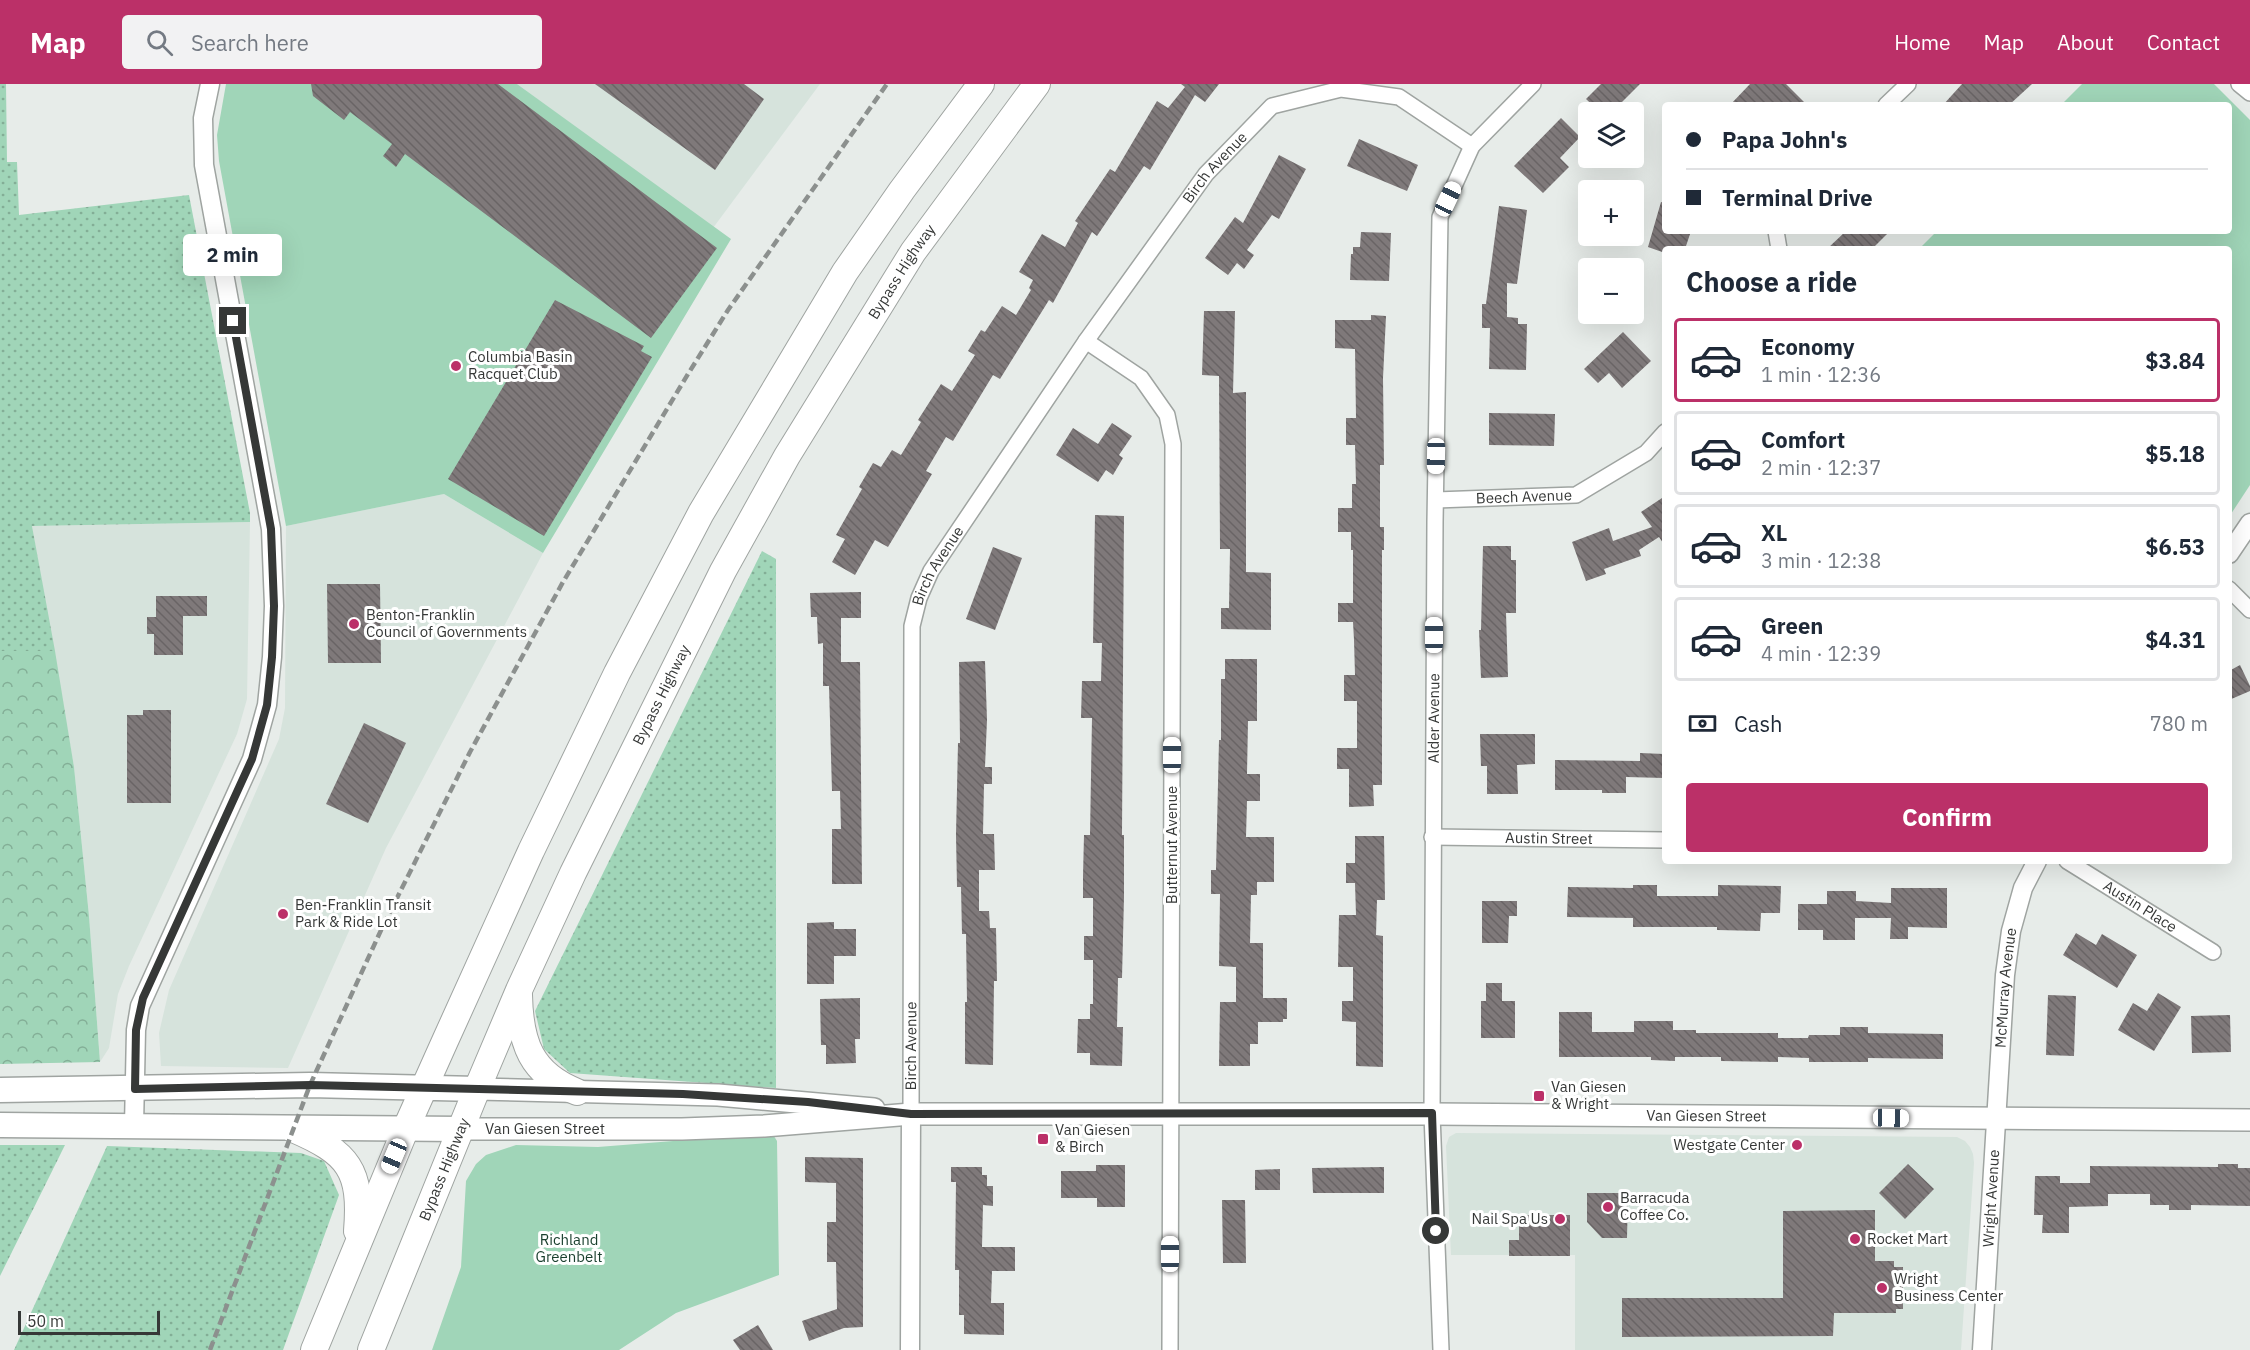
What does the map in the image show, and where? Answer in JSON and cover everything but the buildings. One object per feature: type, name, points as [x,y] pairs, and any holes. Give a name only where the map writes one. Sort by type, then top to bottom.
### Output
[{"type":"highway","points":[[314,1350],[406,1128],[531,851],[617,673],[701,513],[845,272],[902,190],[981,84]]},
{"type":"highway","name":"Bypass Highway","points":[[371,1350],[519,990],[723,571],[787,456],[913,252],[1037,84]]},
{"type":"highway","points":[[519,990],[519,1013],[527,1049],[545,1074],[557,1083],[577,1092]]},
{"type":"highway","points":[[293,1129],[329,1148],[350,1168],[355,1178],[357,1191],[356,1248]]},
{"type":"main road","name":"Van Giesen Street","points":[[0,1090],[310,1085],[424,1087],[683,1094],[768,1099],[911,1114]]},
{"type":"main road","name":"Van Giesen Street","points":[[0,1125],[293,1129],[682,1129],[764,1126],[911,1114],[1432,1113],[1996,1120],[2250,1120]]},
{"type":"street","points":[[134,1126],[136,1030],[140,1006],[252,759],[267,705],[272,657],[274,606],[271,529],[204,165],[203,118],[210,84]]},
{"type":"street","name":"Alder Avenue","points":[[1441,1350],[1432,1113],[1432,837],[1440,217],[1472,146],[1533,84]]},
{"type":"street","points":[[1890,102],[1908,84]]},
{"type":"street","points":[[2240,84],[2250,93]]},
{"type":"street","name":"Birch Avenue","points":[[910,1350],[912,626],[919,598],[932,571],[1086,341],[1206,174],[1272,106],[1340,87],[1399,97],[1472,146]]},
{"type":"street","name":"Butternut Avenue","points":[[1086,341],[1141,378],[1167,416],[1173,444],[1170,1350]]},
{"type":"street","name":"Beech Avenue","points":[[1436,500],[1576,495],[1646,453],[1662,435]]},
{"type":"street","points":[[2232,550],[2250,523]]},
{"type":"street","points":[[2232,592],[2250,610]]},
{"type":"street","name":"Austin Street","points":[[1432,837],[1662,840]]},
{"type":"street","name":"McMurray Avenue","points":[[1996,1120],[2004,975],[2011,931],[2023,888],[2035,864]]},
{"type":"street","name":"Austin Place","points":[[2072,864],[2213,952]]},
{"type":"street","name":"Wright Avenue","points":[[1982,1350],[1996,1120]]},
{"type":"shaded area","points":[[517,84],[820,84],[713,228]]},
{"type":"shaded area","points":[[444,494],[543,553],[386,848],[288,1068],[161,1066],[159,1033],[169,990],[279,739],[285,708],[286,526]]},
{"type":"shaded area","points":[[250,522],[247,699],[237,734],[129,966],[118,994],[109,1048],[100,1062],[89,916],[74,767],[32,526]]},
{"type":"shaded area","points":[[1456,1133],[1957,1137],[1970,1147],[1974,1163],[1961,1350],[1575,1350],[1575,1255],[1451,1255],[1446,1146],[1449,1137]]},
{"type":"green space","points":[[0,84],[6,84],[7,162],[17,162],[19,215],[189,195],[250,513],[250,522],[32,526],[55,651],[0,651]]},
{"type":"green space","name":"Columbia Basin Racquet Club","points":[[226,84],[517,84],[731,239],[543,553],[444,494],[286,526],[219,161],[217,135]]},
{"type":"green space","points":[[2082,84],[2214,84],[2232,102],[2064,102]]},
{"type":"green space","points":[[2232,102],[2250,120],[2250,485],[2232,512],[2232,246],[1922,246],[1934,234],[2232,234]]},
{"type":"green space","points":[[762,551],[776,559],[776,1088],[570,1073],[544,1049],[535,1011]]},
{"type":"green space","points":[[0,651],[55,651],[74,767],[89,916],[100,1062],[0,1064]]},
{"type":"green space","name":"Richland Greenbelt","points":[[772,1133],[777,1141],[779,1275],[676,1313],[619,1350],[432,1350],[461,1267],[466,1181],[476,1164],[486,1155],[516,1145],[598,1147]]},
{"type":"green space","points":[[0,1145],[65,1145],[0,1276]]},
{"type":"green space","points":[[107,1146],[301,1153],[324,1161],[339,1195],[283,1350],[14,1350]]},
{"type":"railway","points":[[210,1350],[310,1085],[382,928],[470,752],[563,582],[688,374],[728,310],[887,84]]},
{"type":"place","name":"Columbia Basin Racquet Club","points":[[456,366]]},
{"type":"place","name":"Benton-Franklin Council of Governments","points":[[354,624]]},
{"type":"place","name":"Ben-Franklin Transit Park & Ride Lot","points":[[283,914]]},
{"type":"place","name":"Van Giesen & Wright","points":[[1539,1096]]},
{"type":"place","name":"Van Giesen & Birch","points":[[1043,1139]]},
{"type":"place","name":"Westgate Center","points":[[1797,1145]]},
{"type":"place","name":"Barracuda Coffee Co.","points":[[1608,1207]]},
{"type":"place","name":"Nail Spa Us","points":[[1560,1219]]},
{"type":"place","name":"Rocket Mart","points":[[1855,1239]]},
{"type":"place","name":"Wright Business Center","points":[[1882,1288]]},
{"type":"route","points":[[233,321],[271,529],[274,606],[267,705],[252,759],[143,998],[136,1030],[135,1089],[310,1085],[718,1095],[808,1102],[911,1114],[1432,1113],[1436,1231]]}]
